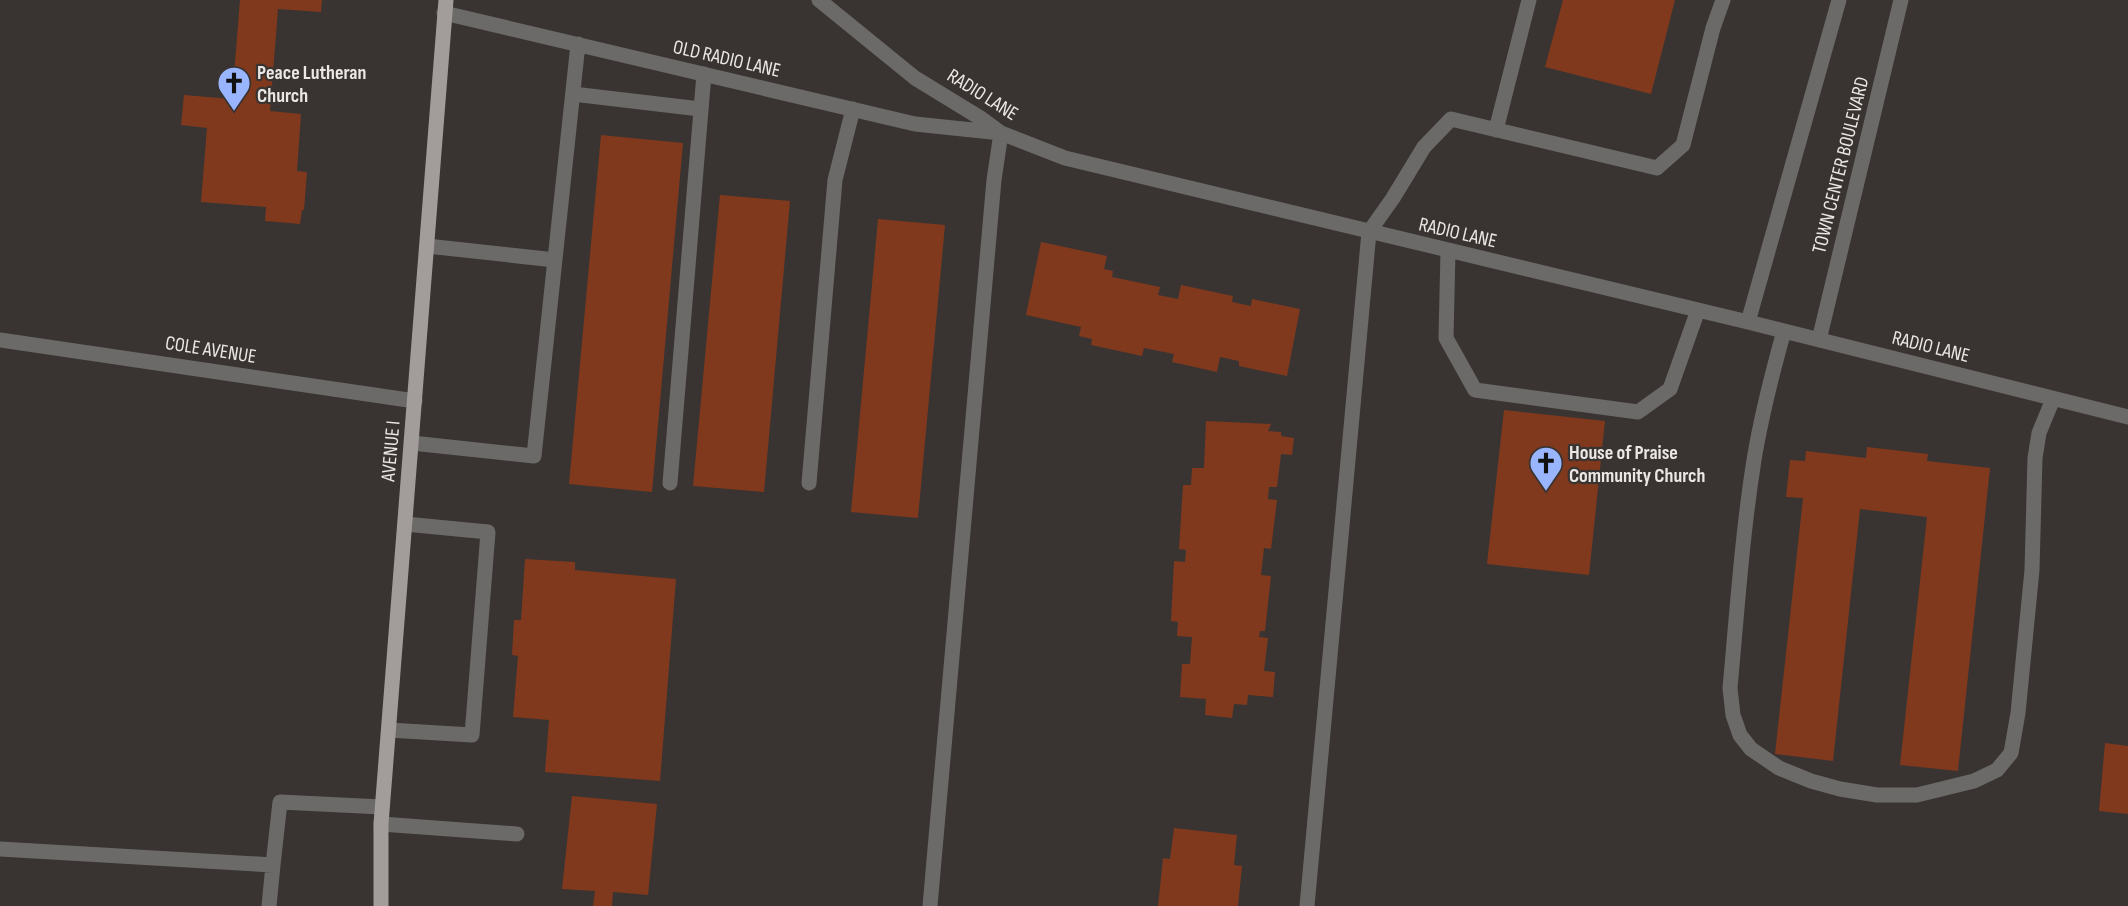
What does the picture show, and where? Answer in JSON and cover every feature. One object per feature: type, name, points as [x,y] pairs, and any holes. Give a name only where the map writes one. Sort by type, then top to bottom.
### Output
[{"type":"main road","name":"AVENUE I","points":[[381,906],[382,807],[445,6]]},
{"type":"street","name":"RADIO LANE","points":[[819,0],[915,78],[1001,133],[1065,158],[1748,322],[2128,417]]},
{"type":"street","points":[[1496,130],[1529,0]]},
{"type":"street","points":[[1307,906],[1369,232],[1424,147],[1451,119],[1657,168],[1683,145],[1713,28],[1723,0]]},
{"type":"street","name":"TOWN CENTER BOULEVARD","points":[[1819,340],[1902,0]]},
{"type":"street","points":[[1748,322],[1835,1]]},
{"type":"street","name":"OLD RADIO LANE","points":[[445,6],[578,44],[853,110],[915,124],[1001,133]]},
{"type":"street","points":[[412,443],[534,456],[578,44]]},
{"type":"street","points":[[670,483],[704,74]]},
{"type":"street","points":[[573,94],[700,109]]},
{"type":"street","points":[[808,483],[835,180],[853,110]]},
{"type":"street","points":[[930,906],[994,180],[1001,133]]},
{"type":"street","points":[[427,246],[555,260]]},
{"type":"street","points":[[1448,251],[1446,338],[1475,390],[1638,412],[1670,389],[1698,310]]},
{"type":"street","points":[[1784,331],[1757,447],[1745,522],[1731,688],[1733,715],[1740,735],[1751,749],[1779,768],[1811,781],[1840,789],[1877,795],[1917,795],[1974,781],[1997,770],[2011,753],[2018,713],[2032,570],[2035,458],[2039,433],[2053,399]]},
{"type":"street","name":"COLE AVENUE","points":[[0,340],[415,401]]},
{"type":"street","points":[[388,730],[472,735],[488,532],[405,524]]},
{"type":"street","points":[[269,906],[280,802],[382,807]]},
{"type":"street","points":[[381,824],[517,834]]},
{"type":"street","points":[[0,849],[273,865]]},
{"type":"building","name":"Peace Lutheran Church","points":[[240,0],[322,0],[321,12],[278,9],[270,111],[301,114],[297,171],[307,172],[304,210],[302,210],[300,224],[265,221],[266,207],[201,202],[207,128],[181,125],[184,95],[232,99]]},
{"type":"building","points":[[1563,0],[1675,0],[1651,94],[1545,67]]},
{"type":"building","points":[[601,135],[683,143],[652,492],[569,484]]},
{"type":"building","points":[[720,195],[790,201],[764,492],[693,486]]},
{"type":"building","points":[[878,219],[945,225],[918,518],[851,512]]},
{"type":"building","points":[[1041,242],[1107,256],[1104,269],[1113,271],[1112,277],[1160,287],[1158,295],[1178,299],[1181,285],[1233,296],[1232,302],[1251,306],[1252,299],[1300,309],[1287,376],[1239,366],[1239,361],[1220,357],[1217,372],[1172,362],[1174,354],[1144,348],[1142,356],[1091,345],[1092,339],[1079,336],[1081,327],[1026,315]]},
{"type":"building","name":"House of Praise Community Church","points":[[1504,410],[1605,421],[1589,575],[1487,564]]},
{"type":"building","points":[[1206,421],[1271,424],[1268,431],[1281,432],[1281,436],[1294,438],[1292,455],[1281,454],[1277,487],[1269,487],[1268,499],[1277,500],[1271,549],[1264,548],[1261,575],[1271,576],[1265,631],[1260,631],[1259,637],[1268,638],[1264,671],[1275,672],[1273,697],[1248,695],[1247,705],[1234,704],[1232,718],[1205,715],[1206,699],[1180,697],[1182,664],[1190,664],[1192,637],[1177,636],[1178,622],[1171,621],[1174,561],[1185,562],[1186,550],[1179,549],[1183,485],[1191,485],[1192,468],[1204,468]]},
{"type":"building","points":[[1867,447],[1928,454],[1927,461],[1990,468],[1958,771],[1900,765],[1927,517],[1860,509],[1833,761],[1775,754],[1803,498],[1786,497],[1790,460],[1805,461],[1806,451],[1866,458]]},
{"type":"building","points":[[525,559],[575,562],[575,570],[676,579],[660,781],[545,772],[549,720],[513,717],[518,656],[512,655],[514,620],[521,620]]},
{"type":"building","points":[[2105,743],[2128,746],[2128,814],[2099,811]]},
{"type":"building","points":[[572,796],[657,804],[648,895],[613,892],[612,906],[593,906],[595,891],[562,889]]},
{"type":"building","points":[[1174,828],[1237,835],[1234,865],[1242,866],[1238,906],[1158,906],[1163,858],[1170,859]]},
{"type":"place","name":"Peace Lutheran Church","points":[[234,112]]},
{"type":"place","name":"House of Praise Community Church","points":[[1546,492]]}]
